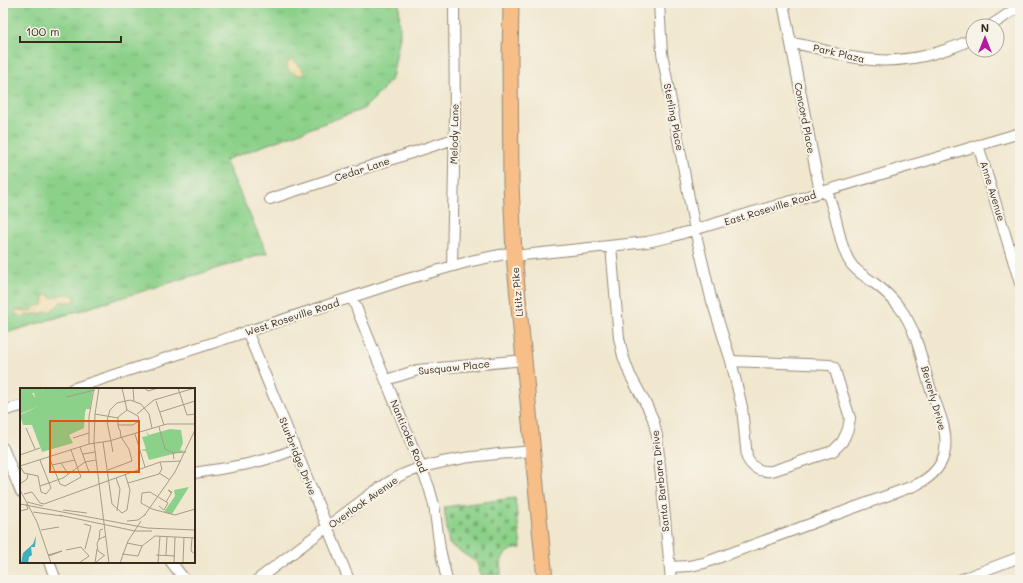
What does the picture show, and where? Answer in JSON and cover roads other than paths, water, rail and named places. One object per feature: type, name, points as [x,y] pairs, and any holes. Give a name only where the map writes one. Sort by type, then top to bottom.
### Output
[{"type":"highway","name":"Lititz Pike","points":[[512,3],[510,91],[511,182],[514,256],[546,580]]},
{"type":"street","name":"Melody Lane","points":[[452,266],[455,118],[454,3]]},
{"type":"street","name":"Sterling Place","points":[[659,3],[662,53],[696,230],[711,298],[731,361],[742,407],[747,458],[757,469],[772,471],[833,451],[842,442],[848,429],[850,418],[834,367],[830,365],[731,361]]},
{"type":"street","points":[[783,3],[791,43]]},
{"type":"street","points":[[1002,18],[1020,6]]},
{"type":"street","name":"Park Plaza","points":[[791,43],[806,45],[868,60],[900,61],[925,56],[959,46],[965,43]]},
{"type":"street","name":"Concord Place","points":[[791,43],[818,187],[823,192]]},
{"type":"street","name":"East Roseville Road","points":[[514,256],[647,242],[670,237],[1020,132]]},
{"type":"street","name":"Cedar Lane","points":[[270,199],[454,139]]},
{"type":"street","name":"Anne Avenue","points":[[978,145],[1020,283]]},
{"type":"street","name":"Beverly Drive","points":[[670,567],[689,566],[704,563],[910,488],[929,477],[938,466],[944,455],[944,430],[918,344],[910,324],[889,296],[859,272],[850,262],[844,249],[829,198],[823,192]]},
{"type":"street","name":"Santa Barbara Drive","points":[[611,246],[623,356],[630,375],[652,419],[657,436],[671,580]]},
{"type":"street","name":"West Roseville Road","points":[[75,388],[404,280],[452,266],[500,255],[508,254],[514,256]]},
{"type":"street","name":"Nanticoke Road","points":[[352,297],[430,487],[440,549],[447,580]]},
{"type":"street","name":"Sturbridge Drive","points":[[247,331],[349,580]]},
{"type":"street","name":"Susquaw Place","points":[[386,380],[418,370],[524,360]]},
{"type":"street","points":[[3,412],[20,406]]},
{"type":"street","points":[[3,448],[20,490]]},
{"type":"street","points":[[195,473],[255,464],[295,449]]},
{"type":"street","name":"Overlook Avenue","points":[[257,580],[391,480],[406,473],[446,461],[533,452]]},
{"type":"street","points":[[958,580],[1020,557]]},
{"type":"street","points":[[49,563],[56,580]]},
{"type":"street","points":[[172,563],[185,580]]}]
